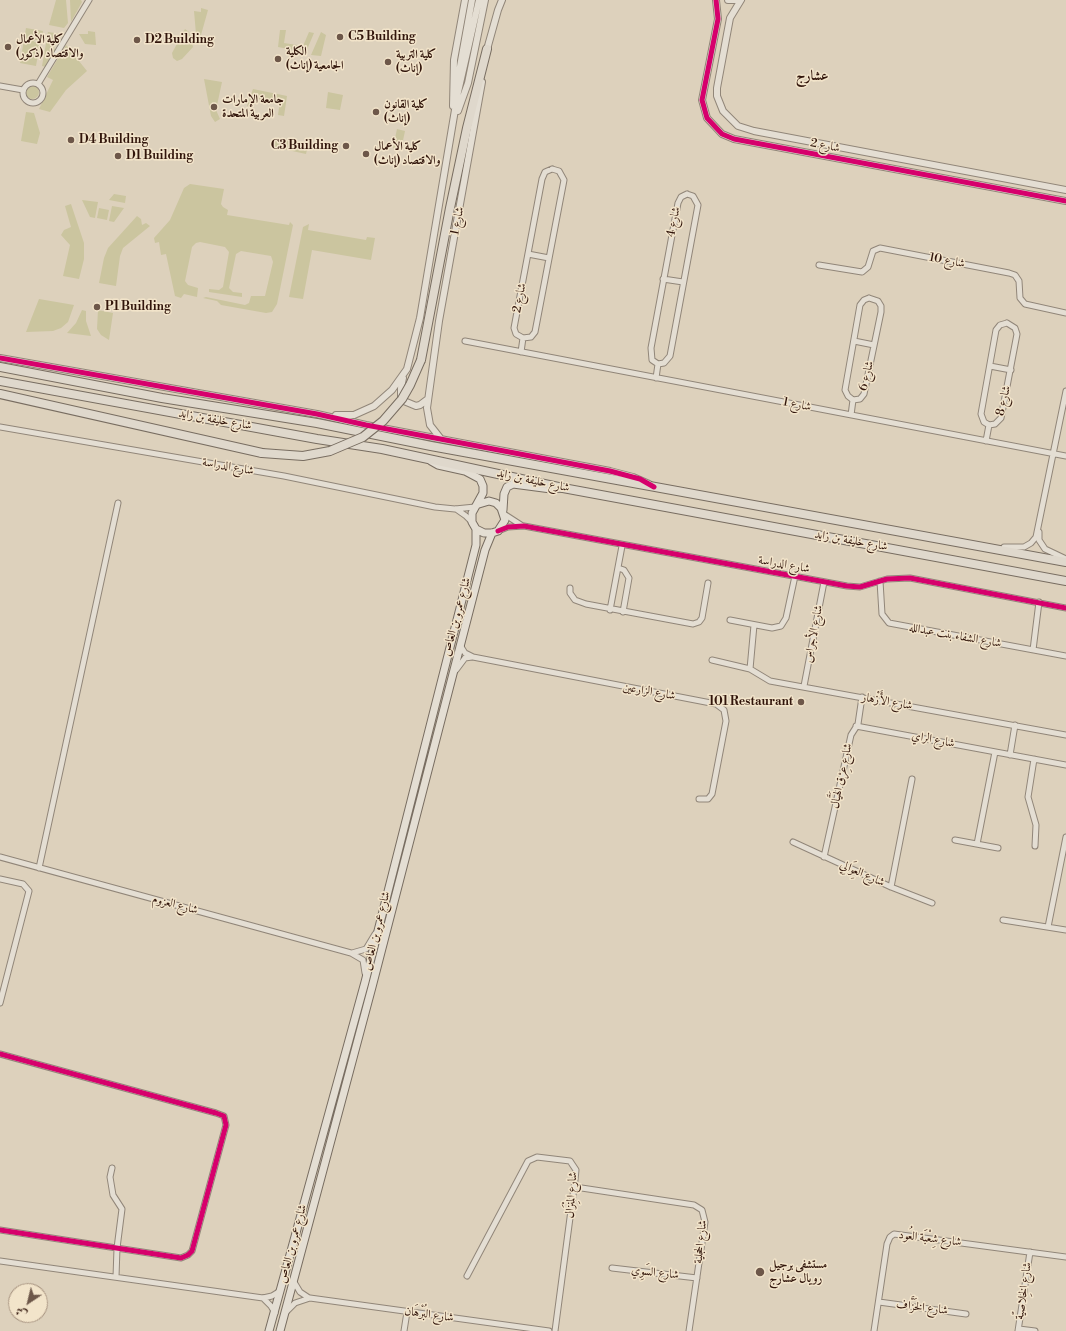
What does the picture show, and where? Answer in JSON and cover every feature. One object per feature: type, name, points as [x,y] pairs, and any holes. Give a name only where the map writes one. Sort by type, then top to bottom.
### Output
[{"type":"highway","points":[[0,394],[262,453],[303,456],[330,450],[363,437],[383,421],[402,399],[421,360],[467,128],[487,50]]},
{"type":"highway","name":"شارع خليفة بن زايد","points":[[0,367],[162,398],[317,423],[654,487],[1066,560]]},
{"type":"highway","name":"شارع خليفة بن زايد","points":[[0,381],[317,439],[382,449],[563,488],[1066,581]]},
{"type":"main road","points":[[429,459],[438,465],[465,471],[478,477],[483,486],[483,493],[472,516],[472,522],[476,529],[484,533],[495,532],[504,523],[504,494],[508,487],[513,484],[550,490],[563,488]]},
{"type":"main road","points":[[477,505],[485,501],[493,501],[499,505],[504,512]]},
{"type":"main road","name":"شارع عمرو بن العاص","points":[[269,1331],[377,932],[476,546],[476,529]]},
{"type":"main road","name":"شارع عمرو بن العاص","points":[[280,1331],[374,980],[485,550],[495,532]]},
{"type":"street","points":[[38,84],[89,0]]},
{"type":"street","points":[[454,118],[454,60],[465,0]]},
{"type":"street","name":"شارع 1","points":[[458,92],[459,72],[472,0]]},
{"type":"street","name":"شارع 1","points":[[317,414],[349,416],[367,410],[392,390],[407,369],[420,318],[458,92],[479,0]]},
{"type":"street","points":[[454,118],[468,83],[485,0]]},
{"type":"street","name":"شارع 1","points":[[441,439],[433,430],[428,420],[428,399],[487,50],[502,0]]},
{"type":"street","name":"شارع 2","points":[[716,0],[718,20],[702,100],[707,118],[716,130],[726,136],[1066,201]]},
{"type":"street","points":[[728,0],[736,0]]},
{"type":"street","name":"شارع 2","points":[[741,0],[730,18],[717,88],[723,111],[738,126],[754,131],[1066,190]]},
{"type":"street","points":[[30,83],[38,84],[41,88],[41,98],[36,102],[26,100],[23,96],[25,86],[30,83]]},
{"type":"street","points":[[0,86],[23,90]]},
{"type":"street","name":"شارع 2","points":[[556,169],[562,173],[564,180],[549,258],[535,332],[531,337],[523,338],[516,334],[514,328],[543,175],[548,170],[556,169]]},
{"type":"street","name":"شارع 4","points":[[690,194],[696,198],[698,205],[683,282],[670,356],[664,363],[658,364],[652,360],[650,352],[663,279],[679,200],[684,195],[690,194]]},
{"type":"street","name":"شارع 10","points":[[819,265],[862,272],[868,267],[874,251],[880,248],[1009,273],[1015,275],[1019,281],[1019,294],[1025,304],[1066,314]]},
{"type":"street","points":[[528,254],[549,258]]},
{"type":"street","points":[[663,279],[683,282]]},
{"type":"street","name":"شارع 6","points":[[872,298],[878,301],[881,309],[874,345],[864,394],[860,399],[853,400],[848,396],[845,390],[860,305],[864,300],[872,298]]},
{"type":"street","name":"شارع 8","points":[[1007,323],[1015,328],[1017,334],[1011,370],[1001,418],[995,424],[990,425],[984,422],[981,414],[996,330],[1000,325],[1007,323]]},
{"type":"street","points":[[521,352],[523,338]]},
{"type":"street","name":"شارع 1","points":[[465,341],[1066,456]]},
{"type":"street","name":"شارع 6","points":[[854,341],[874,345]]},
{"type":"street","points":[[0,358],[317,414],[610,471],[640,479],[654,487]]},
{"type":"street","points":[[656,378],[658,364]]},
{"type":"street","name":"شارع 8","points":[[990,366],[1011,370]]},
{"type":"street","points":[[407,369],[401,385],[401,397],[404,401],[416,406],[428,399]]},
{"type":"street","points":[[1066,391],[1039,529],[1039,540],[1045,549],[1066,560]]},
{"type":"street","name":"شارع 6","points":[[851,415],[853,400]]},
{"type":"street","name":"شارع 8","points":[[986,441],[990,425]]},
{"type":"street","name":"شارع الدراسة","points":[[0,427],[284,476],[416,503],[455,509]]},
{"type":"street","points":[[39,868],[118,503]]},
{"type":"street","points":[[455,509],[477,505]]},
{"type":"street","points":[[455,509],[472,522]]},
{"type":"street","name":"شارع الدراسة","points":[[504,512],[524,526]]},
{"type":"street","name":"شارع الدراسة","points":[[495,532],[508,527],[524,526],[622,546],[824,582],[860,586],[897,577],[910,578],[1066,608]]},
{"type":"street","points":[[989,547],[1024,547],[1034,540],[1039,529]]},
{"type":"street","points":[[610,610],[622,546]]},
{"type":"street","points":[[618,568],[624,570],[629,578],[623,612]]},
{"type":"street","points":[[730,620],[772,628],[784,622],[795,576]]},
{"type":"street","name":"شارع الشفاء بنت عبدالله","points":[[880,581],[882,614],[889,623],[1066,656]]},
{"type":"street","name":"شارع الأجراس","points":[[804,686],[824,582]]},
{"type":"street","points":[[570,588],[575,600],[610,610],[696,624],[702,618],[708,583]]},
{"type":"street","points":[[1033,650],[1039,602]]},
{"type":"street","points":[[750,669],[754,625]]},
{"type":"street","points":[[460,644],[465,653],[473,657]]},
{"type":"street","points":[[452,675],[464,660],[473,657]]},
{"type":"street","name":"شارع الزارعين","points":[[473,657],[720,706],[724,710],[726,721],[712,794],[708,799],[699,799]]},
{"type":"street","name":"شارع الأَزْهار","points":[[712,660],[750,669],[770,681],[1066,735]]},
{"type":"street","name":"شارع عِرْق الهَيَّال","points":[[824,857],[851,735],[856,726],[862,697]]},
{"type":"street","points":[[1010,755],[1015,725]]},
{"type":"street","name":"شارع الراي","points":[[856,726],[1066,765]]},
{"type":"street","points":[[977,844],[994,752]]},
{"type":"street","points":[[1034,759],[1028,797],[1036,825],[1035,846]]},
{"type":"street","points":[[891,887],[912,779]]},
{"type":"street","points":[[1048,927],[1066,837]]},
{"type":"street","points":[[955,840],[998,848]]},
{"type":"street","name":"شارع العِوَالِي","points":[[793,842],[891,887],[932,903]]},
{"type":"street","name":"شارع العزوم","points":[[0,857],[351,953],[359,957],[365,964],[364,982]]},
{"type":"street","points":[[0,879],[23,884],[29,891],[0,1003]]},
{"type":"street","points":[[1003,920],[1066,930]]},
{"type":"street","points":[[351,953],[366,949],[377,932]]},
{"type":"street","points":[[0,1054],[224,1116],[226,1125],[192,1251],[188,1255],[181,1258],[0,1230]]},
{"type":"street","name":"شارع المِنْزَال","points":[[467,1276],[530,1159],[537,1157],[570,1162],[576,1170],[575,1188],[555,1331]]},
{"type":"street","points":[[112,1168],[110,1177],[113,1195],[122,1209],[117,1248],[116,1277]]},
{"type":"street","name":"شارع الحجلية","points":[[575,1188],[694,1205],[700,1208],[705,1219],[689,1331]]},
{"type":"street","name":"شارع شِعْبَة العُود","points":[[874,1331],[887,1244],[890,1236],[894,1234],[1066,1257]]},
{"type":"street","name":"شارع الخِلاصيّة","points":[[1018,1330],[1030,1252]]},
{"type":"street","points":[[0,1261],[263,1298],[272,1296],[280,1291]]},
{"type":"street","name":"شارع السَوِي","points":[[612,1268],[697,1278]]},
{"type":"street","points":[[294,1282],[300,1292],[310,1298]]},
{"type":"street","points":[[263,1298],[271,1306],[274,1313]]},
{"type":"street","points":[[285,1314],[295,1303],[310,1298]]},
{"type":"street","name":"شارع البُرْهَان","points":[[310,1298],[549,1331]]},
{"type":"street","name":"شارع الخَزَّاف","points":[[879,1302],[966,1314]]},
{"type":"street","points":[[404,1331],[407,1312]]},
{"type":"street","points":[[1018,1330],[1035,1331]]},
{"type":"shaded area","points":[[56,0],[66,0],[68,23],[64,28],[49,25]]},
{"type":"shaded area","points":[[70,0],[81,0],[82,2],[71,22]]},
{"type":"shaded area","points":[[201,8],[208,10],[201,35],[196,34],[194,11],[201,12]]},
{"type":"shaded area","points":[[26,28],[43,31],[41,41],[35,40],[34,42],[40,43],[36,66],[20,63]]},
{"type":"shaded area","points":[[185,29],[189,32],[193,47],[182,59],[177,61],[173,58],[172,53]]},
{"type":"shaded area","points":[[280,30],[286,30],[284,43],[303,46],[309,32],[314,33],[306,52],[278,47]]},
{"type":"shaded area","points":[[88,31],[95,32],[96,45],[85,44],[79,34],[88,34]]},
{"type":"shaded area","points":[[48,32],[61,34],[54,48],[56,50],[46,67],[42,66]]},
{"type":"shaded area","points":[[321,32],[326,35],[321,56],[311,55]]},
{"type":"shaded area","points":[[66,45],[87,71],[66,90],[50,112],[39,109],[53,80],[47,77]]},
{"type":"shaded area","points":[[204,79],[222,82],[216,110],[220,119],[215,122],[211,116]]},
{"type":"shaded area","points":[[32,85],[37,87],[39,92],[37,97],[32,99],[27,97],[25,92],[27,87]]},
{"type":"shaded area","points":[[253,89],[287,96],[284,116],[278,115],[280,101],[256,99],[250,107],[247,106]]},
{"type":"shaded area","points":[[328,92],[343,95],[340,110],[326,108]]},
{"type":"shaded area","points":[[26,112],[34,113],[40,133],[37,144],[21,141]]},
{"type":"shaded area","points":[[397,129],[405,131],[401,150],[393,148]]},
{"type":"shaded area","points":[[276,138],[308,145],[306,154],[274,147]]},
{"type":"shaded area","points":[[190,184],[224,189],[221,204],[228,210],[227,215],[289,225],[290,222],[293,225],[277,304],[272,312],[266,313],[221,305],[217,301],[203,298],[206,297],[245,305],[249,303],[251,296],[265,296],[273,262],[271,256],[241,251],[236,254],[229,288],[233,292],[242,293],[242,297],[209,292],[209,289],[219,290],[223,287],[229,252],[225,247],[200,242],[196,243],[192,247],[185,281],[188,285],[198,288],[197,297],[184,294],[181,298],[175,296],[166,254],[161,255],[159,242],[155,243],[154,238],[170,220],[184,188]]},
{"type":"shaded area","points":[[114,194],[126,196],[125,203],[109,200]]},
{"type":"shaded area","points":[[82,200],[98,202],[95,218],[90,217]]},
{"type":"shaded area","points":[[71,204],[84,243],[84,259],[79,279],[63,276],[70,245],[61,235],[64,230],[71,227],[65,206]]},
{"type":"shaded area","points":[[112,206],[124,208],[114,222],[109,221]]},
{"type":"shaded area","points":[[99,208],[109,210],[107,220],[97,218]]},
{"type":"shaded area","points":[[137,216],[141,219],[142,225],[146,223],[150,226],[123,248],[120,256],[116,286],[99,283],[104,258],[108,248]]},
{"type":"shaded area","points":[[309,224],[308,230],[366,240],[367,237],[375,238],[371,260],[312,250],[303,299],[289,297],[303,227]]},
{"type":"shaded area","points":[[39,299],[74,305],[68,322],[61,328],[53,331],[26,332]]},
{"type":"shaded area","points":[[82,310],[86,311],[86,321],[91,336],[67,333],[76,323]]},
{"type":"shaded area","points":[[98,310],[113,313],[109,340],[101,335],[97,329]]},
{"type":"cycle path","points":[[716,0],[718,19],[702,100],[707,118],[722,134],[734,139],[1066,201]]},
{"type":"cycle path","points":[[0,358],[317,414],[366,425],[610,471],[640,479],[654,487]]},
{"type":"cycle path","points":[[498,531],[508,527],[524,526],[847,586],[860,587],[887,579],[910,578],[1066,608]]},
{"type":"cycle path","points":[[0,1054],[216,1113],[224,1116],[226,1125],[192,1251],[188,1255],[181,1258],[0,1230]]},
{"type":"place","name":"C5 Building","points":[[340,37]]},
{"type":"place","name":"D2 Building","points":[[137,40]]},
{"type":"place","name":"كلية الأعمال والاقتصاد (ذكور)","points":[[8,47]]},
{"type":"place","name":"الكلية الجامعية (إناث)","points":[[278,59]]},
{"type":"place","name":"كلية التربية (إناث)","points":[[388,62]]},
{"type":"place","name":"جامعة الإمارات العربية المتحدة","points":[[214,107]]},
{"type":"place","name":"كلية القانون (إناث)","points":[[376,112]]},
{"type":"place","name":"D4 Building","points":[[71,140]]},
{"type":"place","name":"C3 Building","points":[[346,146]]},
{"type":"place","name":"كلية الأعمال والاقتصاد (إناث)","points":[[366,154]]},
{"type":"place","name":"D1 Building","points":[[118,156]]},
{"type":"place","name":"P1 Building","points":[[97,307]]},
{"type":"place","name":"101 Restaurant","points":[[801,702]]},
{"type":"place","name":"مستشفى برجيل رويال عشارج","points":[[760,1272]]},
{"type":"district","name":"عشارج","points":[[812,77]]}]
